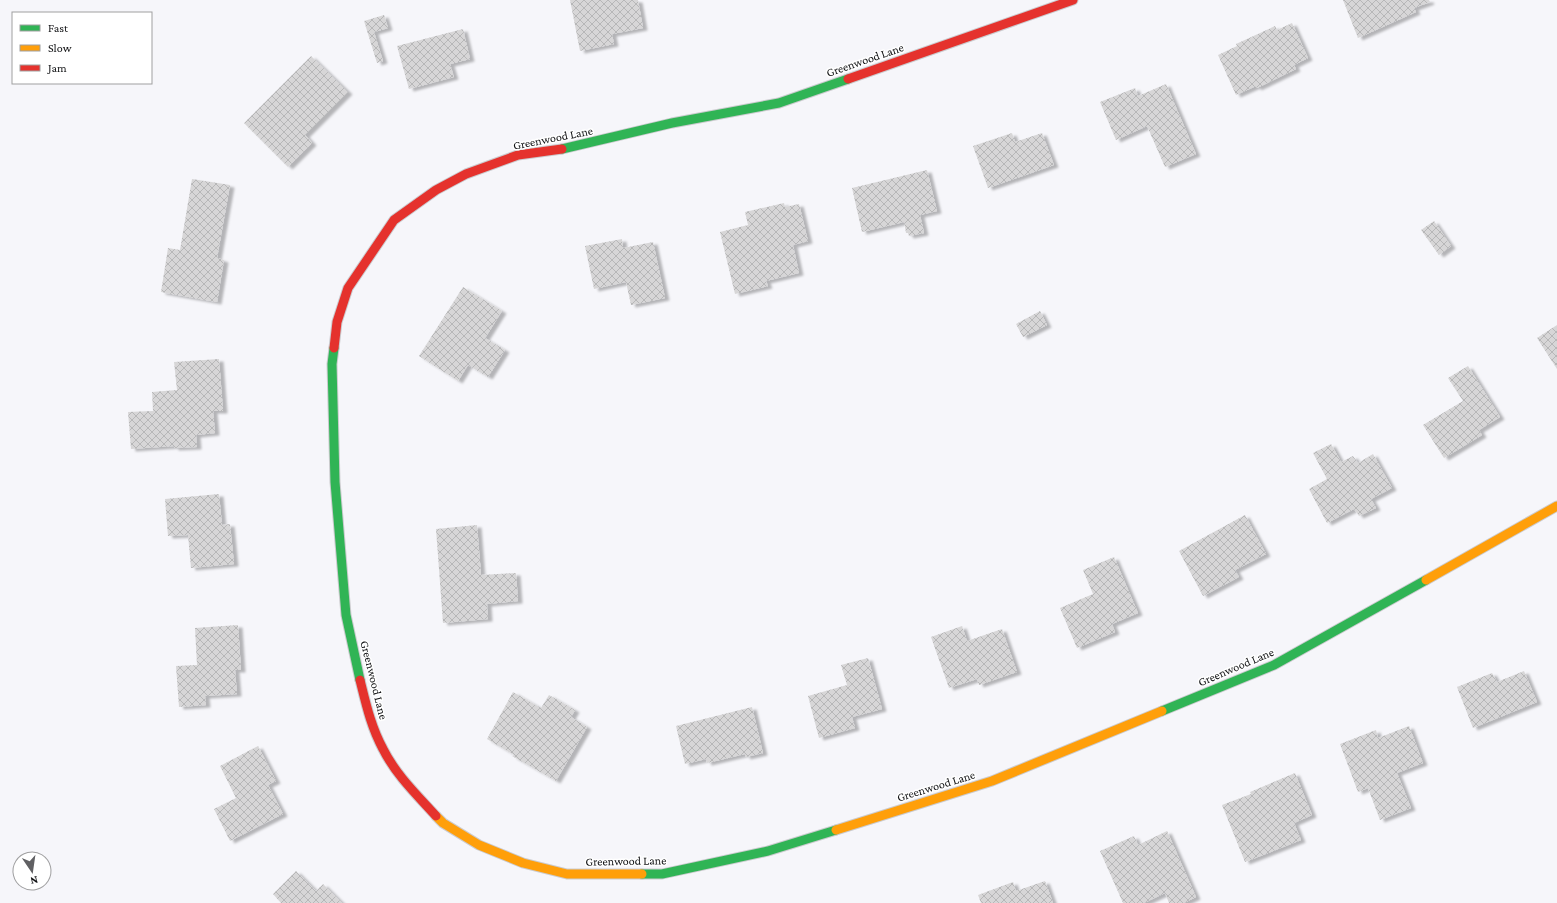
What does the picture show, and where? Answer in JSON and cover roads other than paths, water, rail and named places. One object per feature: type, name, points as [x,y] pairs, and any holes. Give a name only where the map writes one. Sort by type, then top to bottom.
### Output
[{"type":"street","name":"Greenwood Lane","points":[[1073,0],[779,103],[672,123],[565,149],[518,155],[466,174],[442,187],[394,220],[348,288],[337,322],[332,364],[336,490],[346,615],[368,714],[383,750],[400,776],[443,823],[479,845],[523,863],[567,874],[662,874],[768,851],[992,781],[1274,665],[1557,506]]}]
